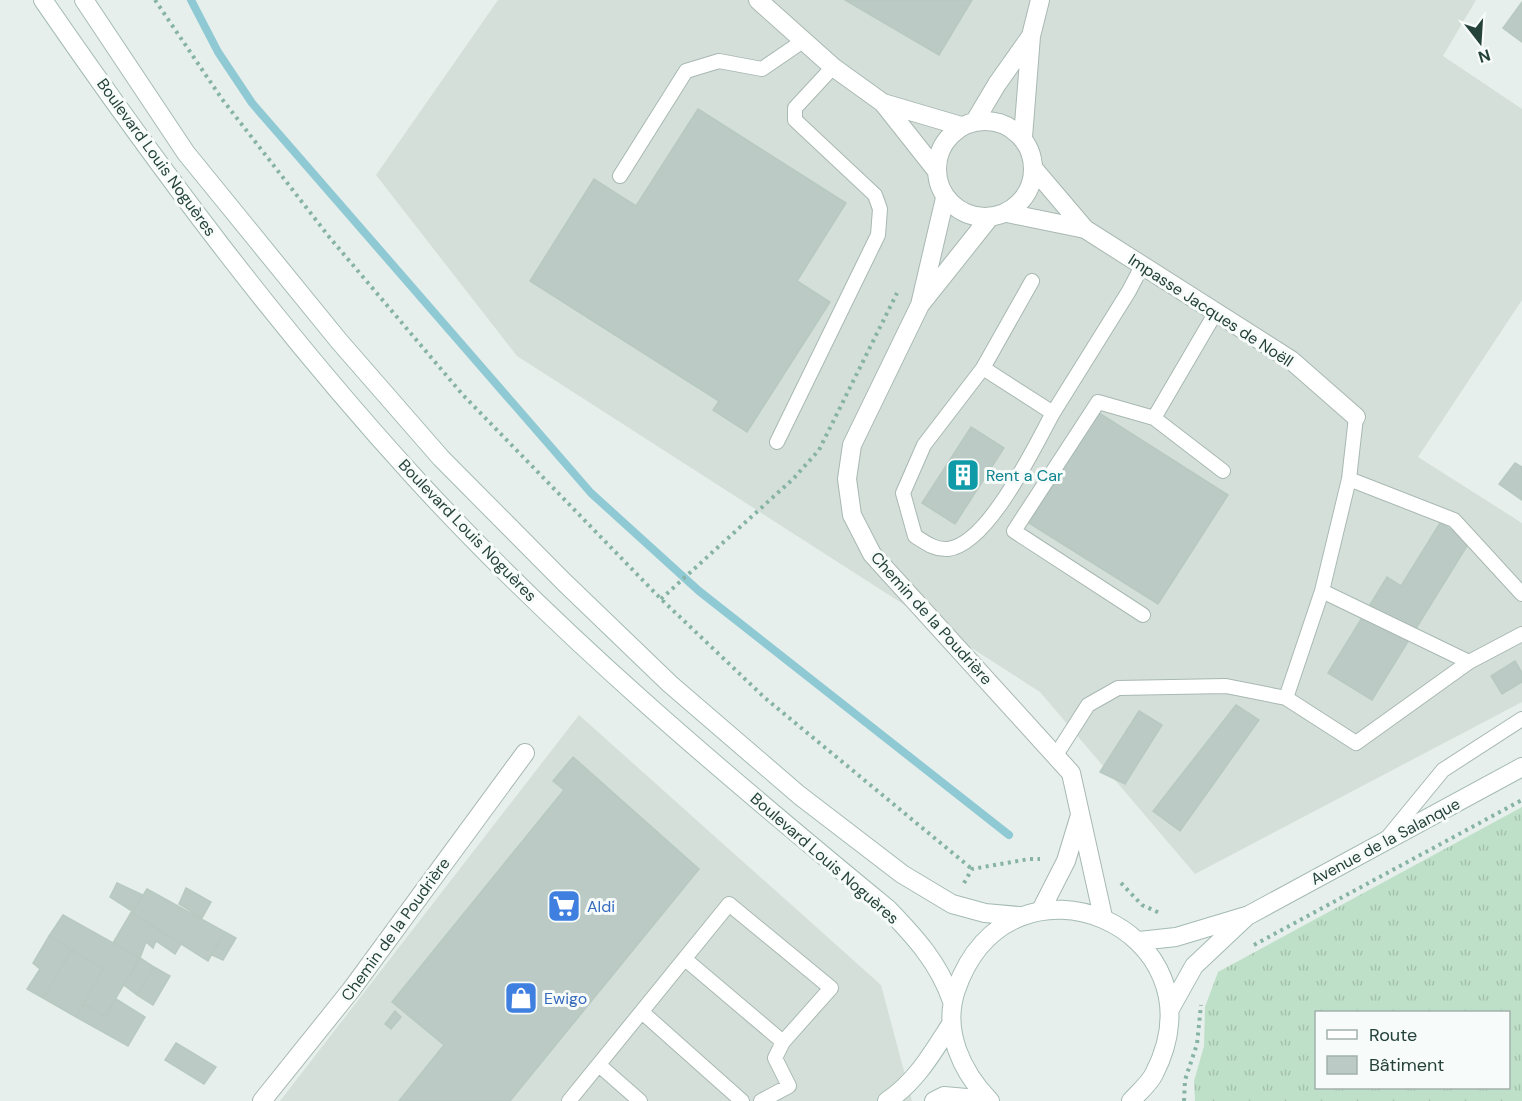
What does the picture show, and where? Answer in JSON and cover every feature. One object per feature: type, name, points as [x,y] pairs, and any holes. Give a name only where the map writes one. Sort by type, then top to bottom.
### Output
[{"type":"street","name":"Boulevard Louis Noguères","points":[[43,0],[162,170],[304,352],[418,480],[542,607],[648,708],[888,909],[920,942],[943,975],[952,1001]]},
{"type":"street","name":"Boulevard Louis Noguères","points":[[84,0],[186,153],[339,341],[441,458],[564,582],[670,684],[798,795],[902,874],[952,904],[985,913],[1019,916]]},
{"type":"street","points":[[758,0],[833,67],[883,103],[936,170],[945,198],[965,214],[998,215],[1027,195],[1034,169],[1023,137],[1031,36],[1040,0]]},
{"type":"street","points":[[936,170],[942,145],[968,123],[1031,36]]},
{"type":"street","points":[[883,103],[968,123],[1001,122],[1023,137]]},
{"type":"street","name":"Impasse Jacques de Noëll","points":[[1034,169],[1085,229],[1291,360],[1356,417]]},
{"type":"street","name":"Chemin de la Poudrière","points":[[945,198],[920,304],[852,445],[847,479],[852,515],[872,554],[1071,773],[1103,917]]},
{"type":"street","name":"Impasse Jacques de Noëll","points":[[998,215],[1085,229]]},
{"type":"street","name":"Chemin de la Poudrière","points":[[920,304],[998,215]]},
{"type":"street","name":"Chemin de la Poudrière","points":[[262,1101],[351,990],[525,753]]},
{"type":"street","name":"Avenue de la Salanque","points":[[1139,941],[1176,937],[1249,915],[1522,766]]},
{"type":"street","name":"Chemin de la Poudrière","points":[[1041,910],[1066,861],[1080,813]]},
{"type":"street","points":[[990,1101],[970,1078],[957,1053],[951,1024],[952,1001],[964,966],[988,937],[1019,916],[1041,910],[1072,909],[1103,917],[1122,927],[1139,941],[1154,961],[1165,984],[1170,1009],[1167,1044],[1154,1076],[1152,1101]]},
{"type":"street","name":"Avenue de la Salanque","points":[[1170,1009],[1194,966],[1249,915]]},
{"type":"street","points":[[887,1101],[899,1093],[926,1064],[951,1024]]},
{"type":"street","points":[[1131,1101],[1154,1076]]},
{"type":"street","points":[[934,1101],[944,1096],[954,1096],[990,1101]]},
{"type":"lane","points":[[620,176],[686,71],[719,61],[762,69],[803,41]]},
{"type":"lane","points":[[777,442],[878,235],[880,209],[875,195],[795,120],[795,108],[833,67]]},
{"type":"lane","points":[[1032,281],[983,368],[924,445],[903,493],[915,536],[935,548],[951,549],[976,534],[998,509],[1053,413],[1101,339],[1142,266]]},
{"type":"lane","points":[[1154,418],[1216,312]]},
{"type":"lane","points":[[983,368],[1053,413]]},
{"type":"lane","points":[[1143,615],[1014,531],[1098,402],[1154,418],[1223,471]]},
{"type":"lane","name":"Impasse Jacques de Noëll","points":[[1286,698],[1322,591],[1349,479],[1356,417]]},
{"type":"lane","points":[[1349,479],[1454,520],[1522,594]]},
{"type":"lane","points":[[1322,591],[1469,662]]},
{"type":"lane","points":[[1056,755],[1088,705],[1118,688],[1226,686],[1286,698],[1356,743],[1469,662],[1522,634]]},
{"type":"lane","points":[[1384,842],[1443,770],[1522,719]]},
{"type":"lane","points":[[569,1101],[729,904],[831,988],[783,1042],[775,1058],[789,1086],[761,1101]]},
{"type":"lane","points":[[685,959],[783,1042]]},
{"type":"lane","points":[[642,1012],[742,1101]]},
{"type":"lane","points":[[599,1065],[640,1101]]},
{"type":"path","points":[[155,0],[222,99],[337,247],[463,395],[661,598],[765,698],[972,869]]},
{"type":"path","points":[[661,598],[793,479],[819,450],[899,288]]},
{"type":"path","points":[[1244,950],[1522,800]]},
{"type":"shaded area","points":[[498,0],[1476,0],[1443,56],[1522,109],[1522,300],[1418,457],[1522,523],[1522,702],[1195,874],[1040,692],[517,356],[376,175]]},
{"type":"shaded area","points":[[579,715],[881,985],[912,1101],[280,1101]]},
{"type":"green space","points":[[1522,807],[1522,1101],[1195,1101],[1194,1081],[1204,1046],[1205,1007],[1218,972]]},
{"type":"building","points":[[845,0],[972,0],[939,55]]},
{"type":"building","points":[[1522,2],[1522,42],[1503,28]]},
{"type":"building","points":[[698,109],[846,203],[797,281],[830,302],[747,432],[713,410],[719,401],[530,281],[594,179],[636,206]]},
{"type":"building","points":[[1099,413],[1228,495],[1158,604],[1029,523]]},
{"type":"building","name":"Rent a Car","points":[[971,427],[1004,448],[955,524],[922,503]]},
{"type":"building","points":[[1515,463],[1522,467],[1522,500],[1499,484]]},
{"type":"building","points":[[1440,523],[1470,541],[1372,700],[1328,673],[1387,577],[1401,586]]},
{"type":"building","points":[[1515,661],[1522,673],[1522,682],[1502,694],[1491,676]]},
{"type":"building","points":[[1236,705],[1259,720],[1180,831],[1153,811]]},
{"type":"building","points":[[1139,711],[1162,725],[1125,784],[1100,772]]},
{"type":"building","points":[[573,757],[699,869],[510,1101],[399,1101],[444,1045],[392,1002],[564,790],[553,781]]},
{"type":"building","points":[[117,883],[143,895],[132,913],[181,944],[175,954],[156,941],[153,948],[146,942],[140,958],[113,943],[132,911],[110,897]]},
{"type":"building","points":[[186,888],[211,902],[202,918],[179,904]]},
{"type":"building","points":[[147,889],[225,932],[208,961],[132,913]]},
{"type":"building","points":[[63,915],[140,958],[105,1016],[84,1004],[103,969],[49,936]]},
{"type":"building","points":[[225,932],[236,938],[223,960],[212,955]]},
{"type":"building","points":[[49,936],[72,950],[43,998],[27,989],[40,969],[33,963]]},
{"type":"building","points":[[72,950],[103,969],[76,1017],[43,998]]},
{"type":"building","points":[[140,958],[154,967],[137,995],[124,985]]},
{"type":"building","points":[[154,967],[170,976],[153,1005],[137,995]]},
{"type":"building","points":[[116,999],[145,1017],[128,1046],[76,1017],[84,1004],[105,1016]]},
{"type":"building","points":[[395,1011],[401,1017],[391,1029],[385,1024]]},
{"type":"building","points":[[176,1043],[216,1067],[204,1084],[165,1060]]},
{"type":"waterway","points":[[191,0],[218,52],[252,103],[591,493],[699,591],[1009,835]]},
{"type":"place","name":"Rent a Car","points":[[963,475]]},
{"type":"place","name":"Aldi","points":[[564,906]]},
{"type":"place","name":"Ewigo","points":[[521,998]]}]
